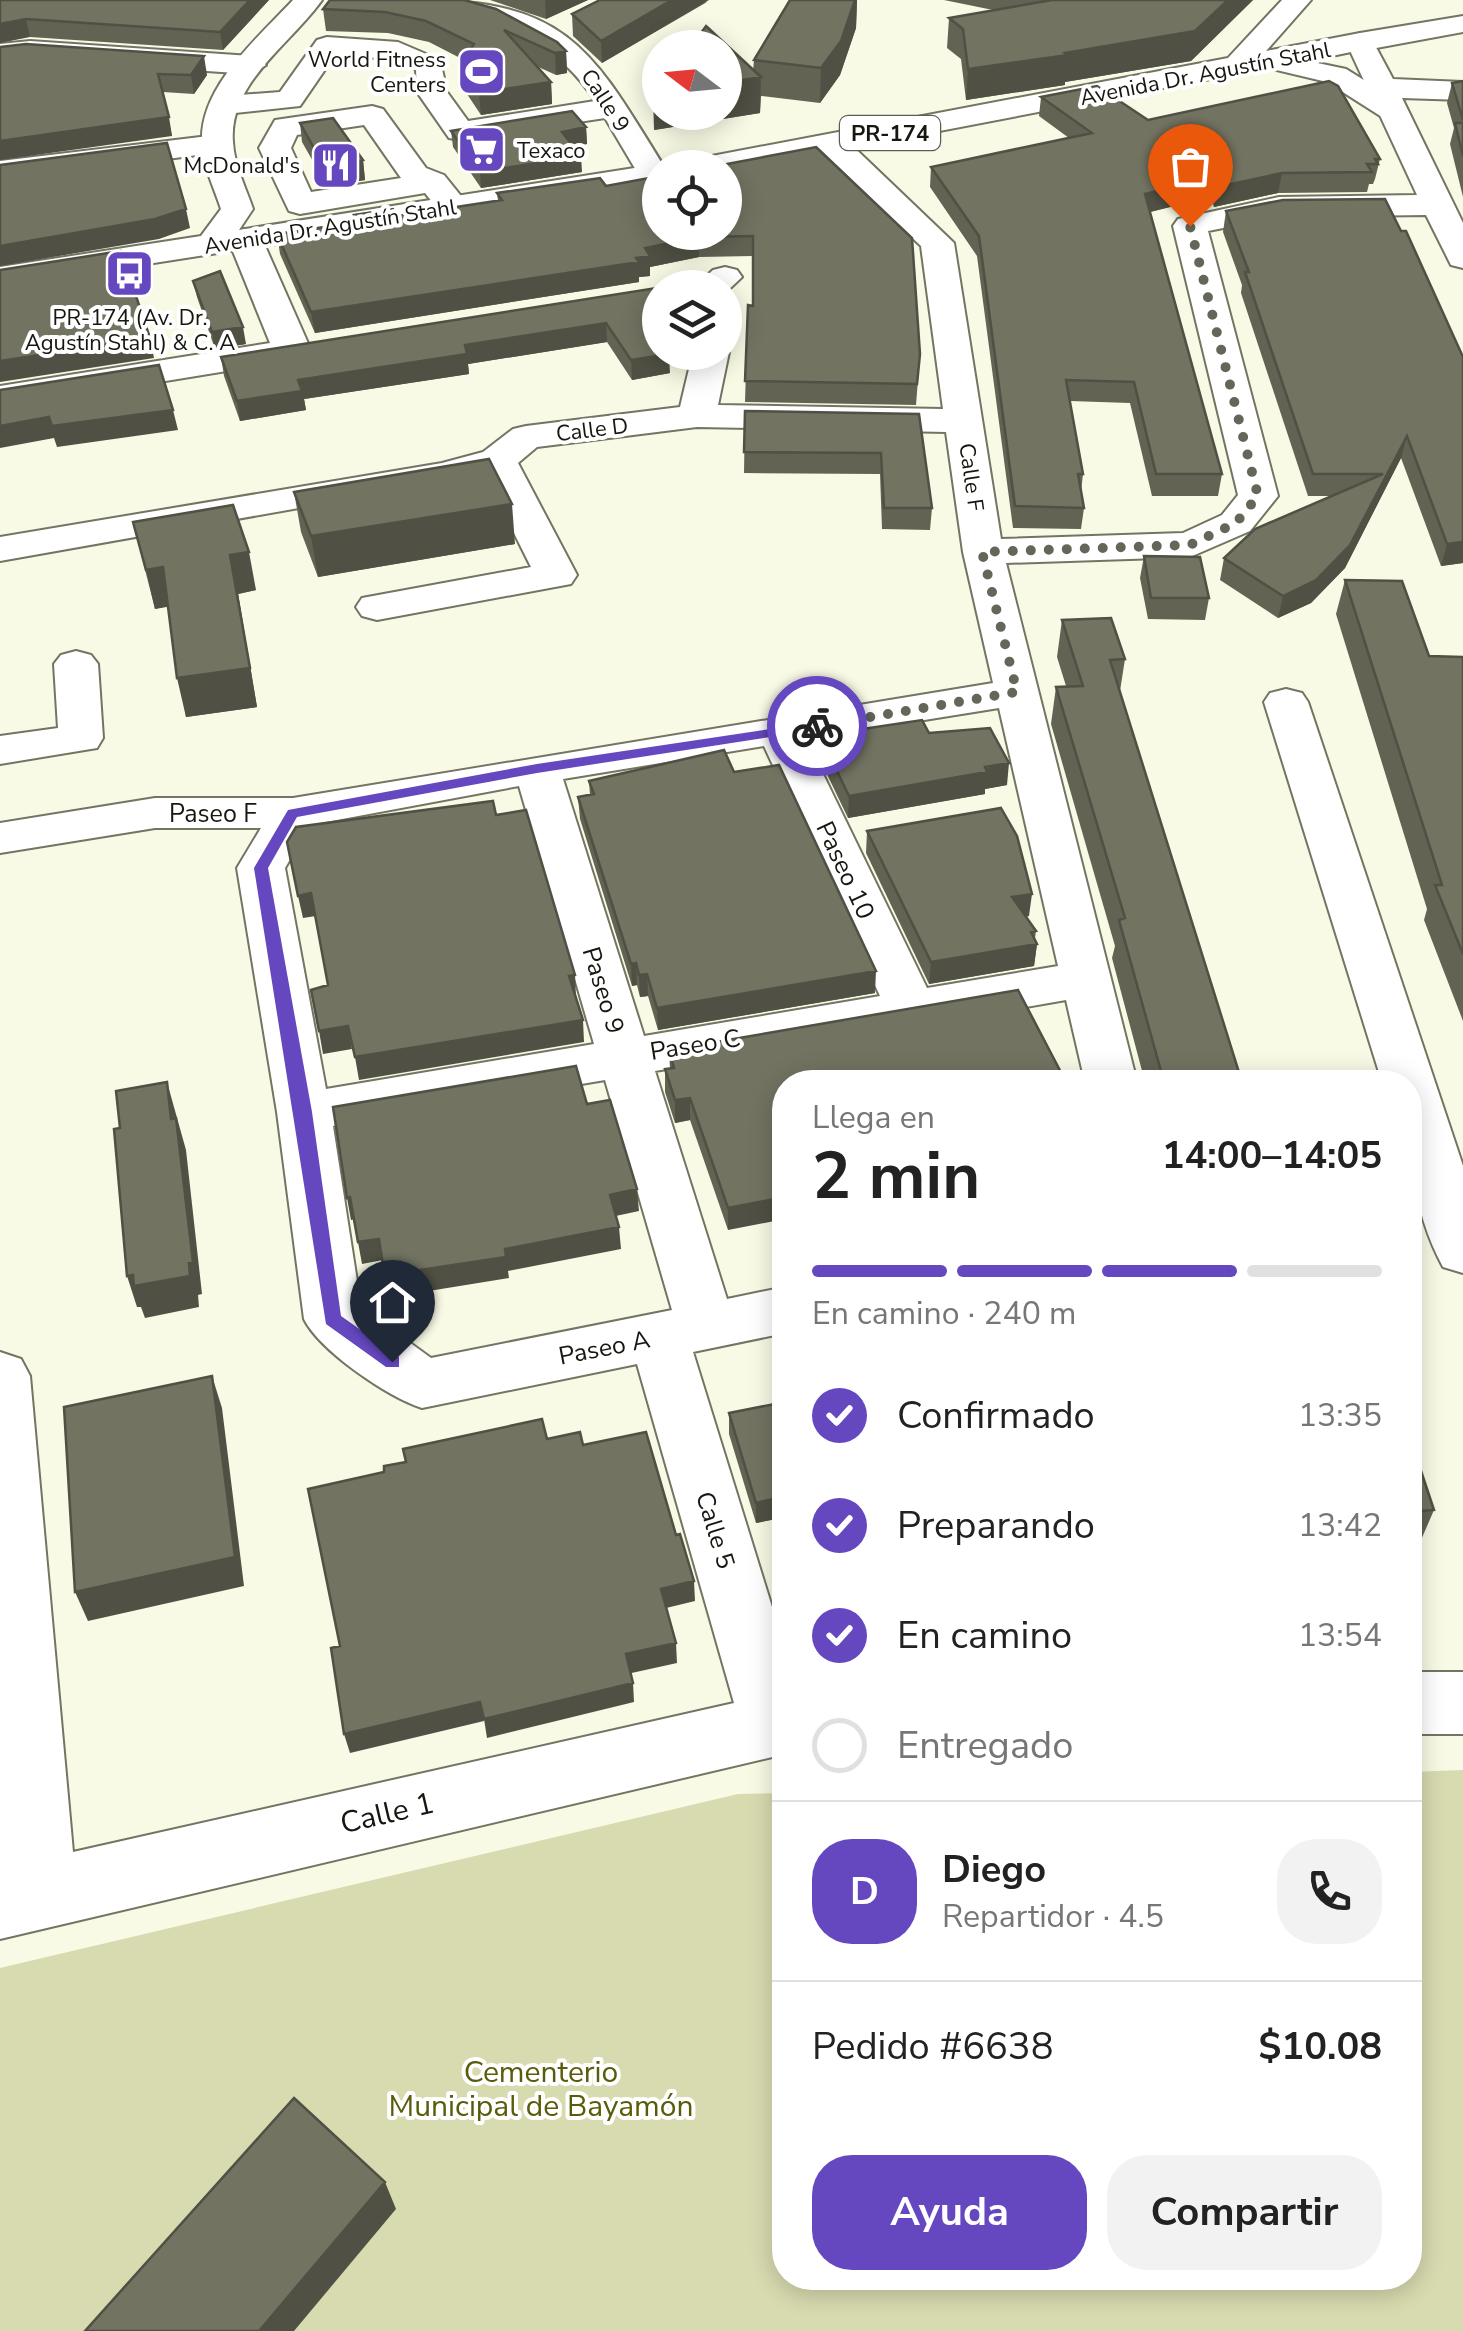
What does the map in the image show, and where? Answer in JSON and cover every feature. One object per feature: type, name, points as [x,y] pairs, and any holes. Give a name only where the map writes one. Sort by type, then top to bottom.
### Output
[{"type":"main road","points":[[291,351],[238,213],[217,144],[219,120],[251,65],[308,0]]},
{"type":"main road","name":"Calle 9","points":[[434,0],[484,10],[544,34],[582,62],[642,152]]},
{"type":"main road","points":[[1249,65],[1299,0],[1310,14],[1356,24],[1390,106],[1462,255]]},
{"type":"main road","points":[[544,34],[580,19]]},
{"type":"main road","name":"PR-174","points":[[1356,24],[1463,24]]},
{"type":"main road","name":"Avenida Dr. Agustín Stahl","points":[[742,160],[1249,65],[1356,24]]},
{"type":"main road","points":[[289,100],[326,46],[398,51],[430,66],[432,92],[460,131],[612,108]]},
{"type":"main road","points":[[382,49],[374,92],[415,176],[443,194]]},
{"type":"main road","points":[[0,53],[30,50],[251,65]]},
{"type":"main road","points":[[1249,65],[1336,75],[1390,106],[1430,120]]},
{"type":"main road","points":[[226,105],[374,92],[431,82]]},
{"type":"main road","points":[[1390,106],[1458,91]]},
{"type":"main road","points":[[374,92],[286,127],[275,148],[300,204],[443,194]]},
{"type":"main road","points":[[0,172],[217,144]]},
{"type":"main road","name":"Calle F","points":[[832,144],[937,243],[982,552],[1017,692],[1026,808],[1086,979],[1108,1070]]},
{"type":"main road","name":"Avenida Dr. Agustín Stahl","points":[[0,277],[210,246],[238,213],[316,226],[443,194],[642,175]]},
{"type":"main road","points":[[238,213],[291,182]]},
{"type":"main road","points":[[982,552],[1190,545],[1236,523],[1258,496],[1190,226],[1210,217],[1301,207],[1437,205]]},
{"type":"main road","points":[[0,396],[330,344]]},
{"type":"main road","points":[[585,467],[690,434],[706,370]]},
{"type":"main road","name":"Calle D","points":[[0,549],[445,474],[517,471],[526,438],[965,421]]},
{"type":"main road","points":[[377,607],[556,575],[517,471]]},
{"type":"main road","points":[[0,750],[81,738],[76,664]]},
{"type":"main road","name":"Paseo F","points":[[0,838],[155,813],[292,813],[537,768],[1017,692]]},
{"type":"main road","points":[[1286,702],[1404,1070]]},
{"type":"main road","name":"Paseo 10","points":[[780,732],[851,837],[910,1008]]},
{"type":"main road","name":"Paseo 9","points":[[537,768],[624,1056],[682,1331]]},
{"type":"main road","points":[[292,813],[261,868],[304,1112]]},
{"type":"main road","name":"Paseo C","points":[[304,1112],[1086,979]]},
{"type":"main road","name":"Paseo A","points":[[304,1112],[332,1319],[422,1384],[772,1313]]},
{"type":"main road","points":[[1422,1125],[1463,1251]]},
{"type":"main road","name":"Calle 5","points":[[682,1331],[772,1695]]},
{"type":"main road","points":[[1,1412],[21,1899]]},
{"type":"main road","points":[[1422,1703],[1463,1702]]},
{"type":"main road","name":"Calle 1","points":[[21,1899],[772,1725]]},
{"type":"green space","name":"Cementerio Municipal de Bayamón","points":[[1463,1770],[1463,2331],[0,2331],[0,1968],[738,1794],[772,1793],[772,2290],[1422,2290],[1422,1772]]},
{"type":"building","points":[[0,0],[250,0],[220,32],[26,19],[0,24]]},
{"type":"building","points":[[330,0],[464,0],[496,9],[557,42],[566,51],[555,53],[504,30],[551,82],[479,93],[461,66],[474,44],[426,21],[385,12],[323,9]]},
{"type":"building","points":[[600,0],[672,0],[601,41],[572,14]]},
{"type":"building","points":[[790,0],[855,0],[841,41],[821,68],[754,60]]},
{"type":"building","points":[[1052,0],[1228,0],[1195,31],[968,69],[963,29],[949,18]]},
{"type":"building","points":[[26,44],[204,56],[191,75],[158,74],[169,117],[0,141],[0,47]]},
{"type":"building","points":[[742,59],[761,77],[742,80]]},
{"type":"building","points":[[1329,81],[1338,86],[1380,159],[1375,159],[1378,164],[1367,164],[1372,172],[1282,173],[1217,187],[1214,177],[1145,194],[1222,474],[1156,474],[1134,382],[1066,380],[1083,474],[1078,474],[1084,508],[1015,506],[979,236],[931,167],[1092,133],[1041,97],[1097,86],[1148,120]]},
{"type":"building","points":[[1463,81],[1463,120],[1452,83]]},
{"type":"building","points":[[572,111],[586,127],[562,132],[581,156],[480,172],[451,131]]},
{"type":"building","points":[[333,118],[363,160],[324,166],[300,123]]},
{"type":"building","points":[[1455,123],[1463,123],[1463,156]]},
{"type":"building","points":[[167,143],[186,209],[155,219],[0,246],[0,165]]},
{"type":"building","points":[[816,147],[912,238],[920,354],[917,384],[745,381],[748,305],[753,306],[753,236],[742,236],[742,161]]},
{"type":"building","points":[[600,178],[606,186],[642,179],[642,250],[650,256],[636,258],[639,262],[311,312],[277,234],[358,222],[354,215],[393,209],[397,216],[502,200],[497,193]]},
{"type":"building","points":[[1385,199],[1401,231],[1406,231],[1463,357],[1463,542],[1447,544],[1407,436],[1350,545],[1316,580],[1283,596],[1224,558],[1255,529],[1383,474],[1313,474],[1226,211],[1283,200]]},
{"type":"building","points":[[121,251],[150,338],[0,361],[0,270]]},
{"type":"building","points":[[220,271],[243,327],[212,332],[193,281]]},
{"type":"building","points":[[642,290],[642,358],[631,360],[606,323],[465,345],[467,354],[298,380],[302,391],[237,401],[221,357]]},
{"type":"building","points":[[159,365],[173,410],[52,426],[49,417],[0,426],[0,390]]},
{"type":"building","points":[[745,411],[919,414],[932,508],[884,508],[881,453],[744,452]]},
{"type":"building","points":[[489,459],[512,504],[311,536],[294,492]]},
{"type":"building","points":[[233,505],[249,552],[230,555],[250,668],[177,678],[163,567],[146,570],[133,522]]},
{"type":"building","points":[[1144,556],[1200,557],[1209,598],[1151,598]]},
{"type":"building","points":[[1345,580],[1402,581],[1429,656],[1463,657],[1463,954],[1435,885],[1442,885]]},
{"type":"building","points":[[1111,618],[1125,659],[1110,660],[1238,1070],[1161,1070],[1119,920],[1125,918],[1056,687],[1083,686],[1062,620]]},
{"type":"building","points":[[922,720],[929,733],[990,728],[1009,763],[985,767],[987,772],[849,796],[824,744],[860,738],[856,730]]},
{"type":"building","points":[[724,750],[734,772],[779,765],[876,971],[657,1008],[647,974],[639,975],[636,963],[631,964],[578,797],[594,794],[589,781]]},
{"type":"building","points":[[493,801],[496,815],[526,810],[575,975],[569,976],[583,1020],[355,1057],[348,1026],[319,1031],[311,990],[328,985],[311,893],[298,896],[287,842],[296,827]]},
{"type":"building","points":[[1001,808],[1017,836],[1032,894],[1012,897],[1036,931],[1031,932],[1037,944],[931,962],[867,831]]},
{"type":"building","points":[[1018,990],[1060,1070],[772,1070],[772,1200],[728,1208],[690,1098],[675,1100],[665,1069],[674,1068],[669,1050]]},
{"type":"building","points":[[576,1066],[587,1104],[610,1100],[637,1189],[610,1195],[619,1227],[505,1249],[506,1257],[384,1272],[379,1239],[358,1242],[333,1107]]},
{"type":"building","points":[[167,1082],[171,1119],[176,1118],[193,1262],[189,1263],[190,1276],[134,1286],[133,1275],[127,1276],[114,1129],[120,1128],[116,1091]]},
{"type":"building","points":[[212,1376],[235,1557],[75,1592],[64,1407]]},
{"type":"building","points":[[772,1405],[772,1499],[756,1503],[729,1413]]},
{"type":"building","points":[[542,1419],[547,1439],[580,1432],[583,1445],[646,1432],[676,1535],[680,1534],[694,1581],[661,1589],[676,1643],[626,1654],[633,1683],[484,1719],[480,1702],[344,1734],[331,1648],[340,1646],[308,1489],[384,1472],[384,1466],[406,1462],[403,1449]]},
{"type":"building","points":[[1422,1474],[1434,1510],[1422,1511]]},
{"type":"building","points":[[294,2098],[385,2182],[259,2331],[85,2331]]},
{"type":"way so far","points":[[817,726],[1017,692],[982,552],[1190,545],[1236,523],[1258,496],[1190,226]]},
{"type":"place","name":"World Fitness Centers","points":[[481,72]]},
{"type":"place","name":"Texaco","points":[[482,150]]},
{"type":"place","name":"McDonald's","points":[[335,165]]},
{"type":"place","name":"PR-174 (Av. Dr. Agustín Stahl) & C. A","points":[[130,273]]},
{"type":"route","points":[[392,1362],[332,1319],[304,1112],[261,868],[292,813],[537,768],[817,726]]}]
